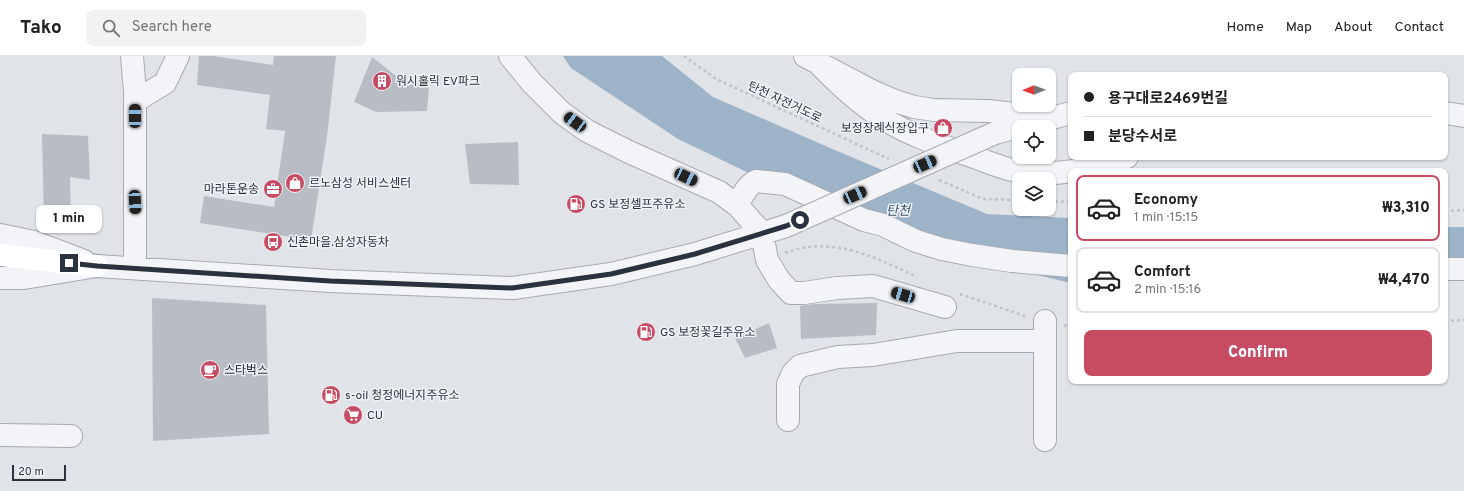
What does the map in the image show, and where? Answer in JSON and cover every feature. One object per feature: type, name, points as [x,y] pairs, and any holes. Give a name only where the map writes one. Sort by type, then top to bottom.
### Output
[{"type":"highway","points":[[0,254],[97,266]]},
{"type":"highway","points":[[0,267],[97,266]]},
{"type":"street","points":[[132,56],[135,101],[135,268]]},
{"type":"street","points":[[135,101],[165,83],[178,56]]},
{"type":"street","points":[[510,56],[532,83],[562,113],[587,131],[629,152],[719,192],[736,205],[762,233],[767,260],[779,280],[791,293],[873,286],[945,308]]},
{"type":"street","points":[[812,60],[872,92],[914,107],[934,110],[988,111],[1048,118]]},
{"type":"street","points":[[812,60],[844,89],[889,122],[930,142],[1006,169],[1032,173],[1068,170]]},
{"type":"street","points":[[1448,113],[1464,116]]},
{"type":"street","points":[[0,278],[24,278],[97,266],[330,281],[512,288],[611,274],[695,254],[786,226],[995,133],[1068,114]]},
{"type":"street","points":[[1082,168],[1106,164],[1118,160]]},
{"type":"street","points":[[736,205],[753,182],[785,184],[864,220],[884,225],[916,241],[942,249],[980,256],[1068,266]]},
{"type":"street","points":[[0,235],[34,242],[97,266]]},
{"type":"street","points":[[1448,269],[1464,269]]},
{"type":"street","points":[[788,420],[788,384],[793,373],[800,366],[838,357],[873,355],[957,341],[1045,331],[1045,440]]},
{"type":"street","points":[[0,435],[70,436]]},
{"type":"path","name":"탄천 자전거도로","points":[[684,56],[716,79],[890,159]]},
{"type":"path","points":[[933,178],[983,199],[1012,200]]},
{"type":"path","points":[[1056,201],[1068,202]]},
{"type":"path","points":[[1448,211],[1464,210]]},
{"type":"path","points":[[1448,321],[1464,320]]},
{"type":"water","name":"탄천","points":[[563,56],[662,56],[713,97],[987,214],[1068,218],[1068,282],[888,240],[678,139],[571,68]]},
{"type":"water","points":[[1448,227],[1464,227],[1464,276],[1448,277]]},
{"type":"building","points":[[199,56],[214,56],[273,65],[274,56],[336,56],[327,136],[311,240],[200,223],[204,196],[274,207],[285,131],[266,129],[270,95],[197,85]]},
{"type":"building","name":"워시홀릭 EV파크","points":[[372,57],[409,86],[430,75],[427,111],[376,112],[354,102]]},
{"type":"building","points":[[42,134],[88,136],[90,180],[70,177],[71,226],[44,223]]},
{"type":"building","points":[[518,142],[519,185],[470,184],[465,144]]},
{"type":"building","name":"스타벅스","points":[[152,298],[266,305],[269,434],[153,441]]},
{"type":"building","points":[[877,303],[876,335],[801,339],[800,306],[816,304]]},
{"type":"building","points":[[769,323],[777,348],[745,358],[735,338]]},
{"type":"place","name":"워시홀릭 EV파크","points":[[382,81]]},
{"type":"place","name":"보정장례식장입구","points":[[943,128]]},
{"type":"place","name":"르노삼성 서비스센터","points":[[295,183]]},
{"type":"place","name":"마라톤운송","points":[[273,189]]},
{"type":"place","name":"GS 보정셀프주유소","points":[[576,204]]},
{"type":"place","name":"신촌마을.삼성자동차","points":[[273,242]]},
{"type":"place","name":"GS 보정꽃길주유소","points":[[646,332]]},
{"type":"place","name":"스타벅스","points":[[210,370]]},
{"type":"place","name":"s-oil 청정에너지주유소","points":[[331,395]]},
{"type":"place","name":"CU","points":[[353,415]]},
{"type":"route","points":[[69,263],[330,281],[512,288],[611,274],[695,254],[786,226],[800,220]]}]
